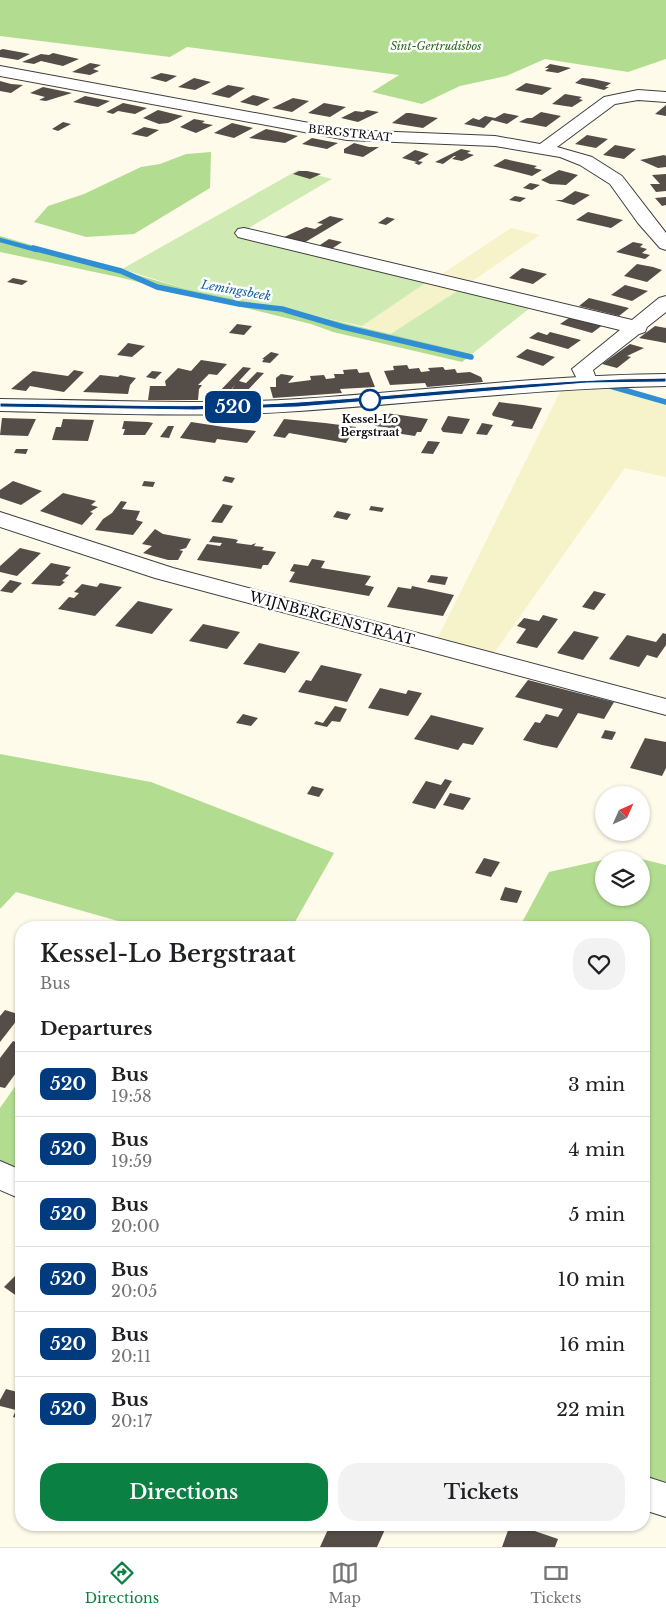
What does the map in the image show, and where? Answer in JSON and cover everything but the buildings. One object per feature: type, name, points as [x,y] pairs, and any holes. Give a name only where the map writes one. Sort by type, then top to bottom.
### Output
[{"type":"street","name":"BERGSTRAAT","points":[[0,70],[347,135],[495,141],[545,148],[586,161],[616,180],[644,219],[666,244]]},
{"type":"street","points":[[545,148],[610,100],[638,95],[666,96]]},
{"type":"street","points":[[244,233],[638,328]]},
{"type":"street","points":[[587,381],[582,370],[607,348],[638,328],[666,302]]},
{"type":"street","points":[[0,405],[194,408],[298,405],[587,381],[666,380]]},
{"type":"street","name":"WIJNBERGENSTRAAT","points":[[0,519],[164,573],[666,707]]},
{"type":"street","points":[[0,1174],[15,1183]]},
{"type":"street","points":[[650,1495],[666,1500]]},
{"type":"shaded area","points":[[511,228],[540,235],[468,284],[436,278]]},
{"type":"shaded area","points":[[430,280],[462,288],[389,335],[362,326]]},
{"type":"shaded area","points":[[563,386],[603,386],[666,405],[666,477],[625,468],[492,656],[436,641]]},
{"type":"green space","name":"Sint-Gertrudisbos","points":[[0,0],[666,0],[666,59],[628,72],[545,59],[506,76],[460,86],[422,104],[372,92],[399,75],[187,47],[170,57],[0,36]]},
{"type":"green space","points":[[211,152],[210,188],[134,234],[86,237],[34,222],[48,206],[84,194],[141,167],[160,164],[186,154]]},
{"type":"green space","points":[[298,170],[332,179],[235,236],[430,280],[362,326],[186,289],[122,269]]},
{"type":"green space","points":[[0,236],[186,289],[299,312],[472,354],[462,362],[333,332],[311,324],[118,277],[0,252]]},
{"type":"green space","points":[[462,288],[535,304],[472,354],[389,335]]},
{"type":"green space","points":[[0,754],[151,782],[334,853],[295,921],[118,921],[16,892],[0,909]]},
{"type":"green space","points":[[650,861],[666,865],[666,1489],[650,1483],[650,921],[523,921],[549,872],[595,862],[595,906],[650,906]]},
{"type":"green space","points":[[15,1087],[15,1169],[0,1160],[0,1108]]},
{"type":"waterway","name":"Lemingsbeek","points":[[0,240],[37,250]]},
{"type":"waterway","name":"Lemingsbeek","points":[[33,248],[121,271],[157,287],[239,304],[282,309],[343,327],[471,357]]},
{"type":"waterway","name":"Lemingsbeek","points":[[610,386],[666,402]]},
{"type":"bus line","name":"520","points":[[0,405],[194,408],[298,405],[587,381],[666,380]]},
{"type":"place","name":"Kessel-Lo Bergstraat","points":[[370,400]]}]
